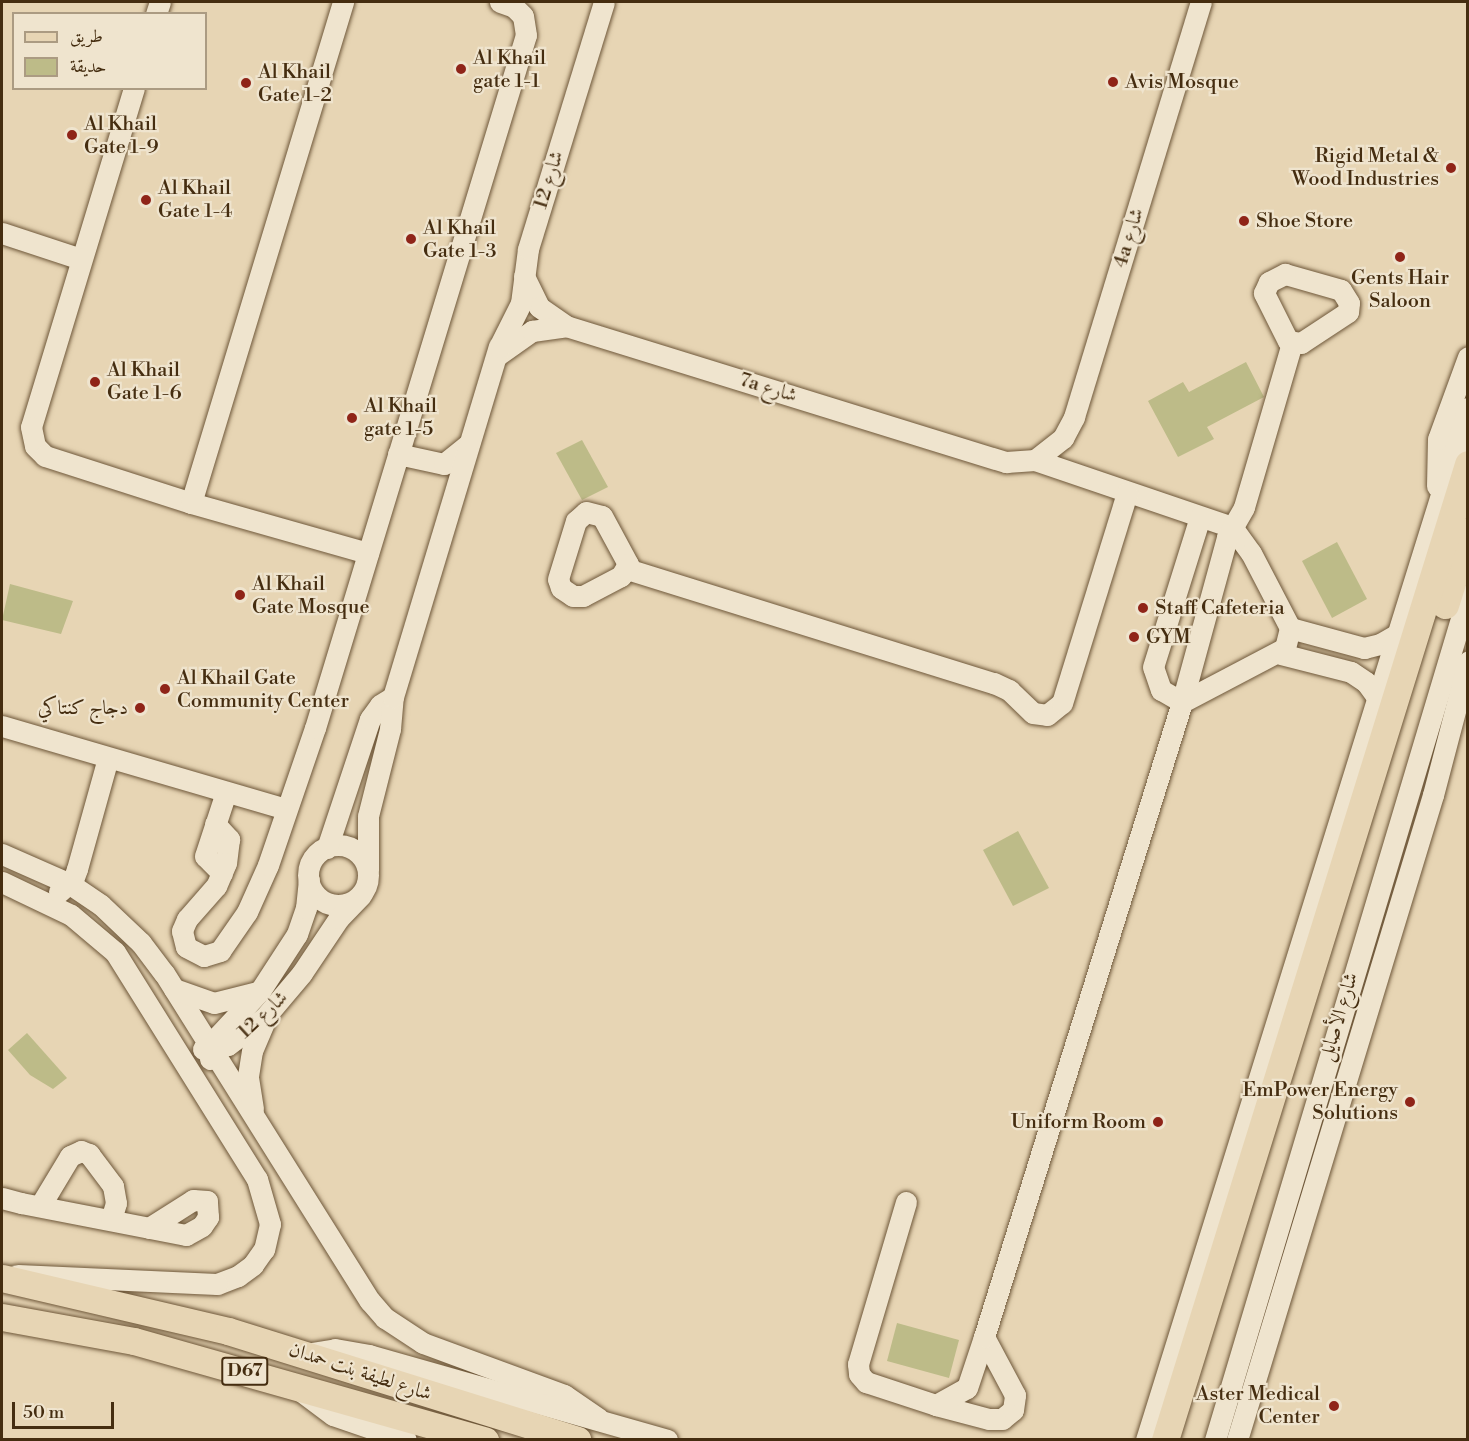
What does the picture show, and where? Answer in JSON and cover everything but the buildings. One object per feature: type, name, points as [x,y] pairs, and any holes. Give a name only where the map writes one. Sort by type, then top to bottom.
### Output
[{"type":"main road","points":[[1166,1440],[1452,583],[1467,464]]},
{"type":"main road","points":[[1185,1440],[1467,531]]},
{"type":"main road","name":"شارع لطيفة بنت حمدان","points":[[2,1278],[142,1308],[305,1353],[577,1440]]},
{"type":"main road","name":"شارع لطيفة بنت حمدان","points":[[2,1317],[134,1341],[292,1383],[485,1440]]},
{"type":"street","points":[[191,503],[343,2]]},
{"type":"street","points":[[226,792],[215,824],[227,834],[230,844],[222,873],[183,925],[183,943],[199,955],[220,951],[242,922],[261,883],[368,553],[526,35],[523,16],[514,7],[500,2]]},
{"type":"street","name":"شارع 12","points":[[368,870],[366,834],[390,729],[393,697],[495,358],[521,303],[528,249],[604,2]]},
{"type":"street","name":"4a شارع","points":[[1035,460],[1063,438],[1074,417],[1201,2]]},
{"type":"street","points":[[133,90],[31,427],[32,440],[45,456],[191,503],[368,553]]},
{"type":"street","points":[[2,233],[81,259]]},
{"type":"street","name":"7a شارع","points":[[524,276],[539,307],[566,326],[1006,462],[1035,460]]},
{"type":"street","points":[[495,358],[512,342],[532,331],[566,326]]},
{"type":"street","points":[[936,1405],[967,1388],[1182,702],[1219,568],[1232,527],[1244,507],[1292,343]]},
{"type":"street","points":[[1438,494],[1436,446],[1467,357]]},
{"type":"street","points":[[1146,1440],[1438,494],[1467,408]]},
{"type":"street","points":[[398,454],[444,464],[471,443]]},
{"type":"street","points":[[1035,460],[1126,493],[1232,527],[1257,564],[1290,628],[1288,642],[1281,654],[1182,702]]},
{"type":"street","points":[[627,569],[994,683],[1010,690],[1033,713],[1047,715],[1062,702],[1126,493]]},
{"type":"street","points":[[1182,702],[1161,690],[1153,667],[1200,517]]},
{"type":"street","points":[[1219,568],[1234,561],[1257,564]]},
{"type":"street","name":"شارع الأصايل","points":[[1215,1440],[1452,583]]},
{"type":"street","points":[[1290,628],[1364,648],[1380,644],[1394,636]]},
{"type":"street","points":[[1281,654],[1351,672],[1366,682],[1377,697]]},
{"type":"street","points":[[1195,656],[1202,678],[1218,685]]},
{"type":"street","points":[[1237,1440],[1433,795],[1467,662]]},
{"type":"street","points":[[327,848],[348,847],[357,852],[368,870],[361,895],[337,905],[314,893],[309,880],[309,867],[327,848],[370,719],[380,705],[393,697]]},
{"type":"street","points":[[2,726],[285,808]]},
{"type":"street","points":[[4,883],[50,895],[70,884],[77,869],[82,843],[108,758]]},
{"type":"street","points":[[42,870],[65,862],[82,843]]},
{"type":"street","points":[[2,854],[70,884],[129,930],[174,989],[370,1301],[385,1318],[423,1343],[564,1395],[599,1419]]},
{"type":"street","name":"شارع 12","points":[[211,1049],[222,1030],[260,991],[297,934],[306,908],[309,880]]},
{"type":"street","points":[[4,883],[71,915],[115,952],[257,1179],[269,1212],[269,1232]]},
{"type":"street","name":"شارع 12","points":[[211,1049],[236,1041],[274,1007],[334,925],[361,895]]},
{"type":"street","points":[[115,952],[131,958],[143,969],[190,1042],[211,1049]]},
{"type":"street","points":[[174,989],[197,1000],[214,1003],[230,1002],[260,991]]},
{"type":"street","points":[[260,1126],[248,1076],[255,1039],[274,1007]]},
{"type":"street","points":[[2,1278],[41,1274],[209,1285],[247,1271],[264,1249],[278,1211],[275,1189],[215,1086],[211,1049]]},
{"type":"street","points":[[40,1206],[70,1156],[81,1151],[89,1154],[113,1186],[116,1203],[111,1219]]},
{"type":"street","points":[[2,1198],[149,1228]]},
{"type":"street","points":[[906,1202],[858,1369],[866,1382],[983,1418],[1002,1419],[1012,1410],[1016,1400],[984,1337]]},
{"type":"street","points":[[1256,1291],[1299,1240]]},
{"type":"street","points":[[305,1353],[335,1349],[369,1355],[667,1440]]},
{"type":"street","points":[[292,1383],[333,1415],[406,1440]]},
{"type":"street","points":[[967,1388],[983,1418]]},
{"type":"green space","points":[[1246,362],[1264,397],[1207,427],[1214,439],[1178,457],[1148,401],[1183,382],[1189,392]]},
{"type":"green space","points":[[582,440],[608,487],[582,500],[556,453]]},
{"type":"green space","points":[[1337,542],[1367,599],[1332,618],[1302,561]]},
{"type":"green space","points":[[10,584],[73,601],[61,634],[2,620]]},
{"type":"green space","points":[[1018,831],[1049,888],[1013,906],[983,850]]},
{"type":"green space","points":[[27,1033],[67,1078],[53,1089],[30,1075],[8,1050]]},
{"type":"green space","points":[[897,1323],[959,1340],[949,1378],[887,1361]]},
{"type":"place","name":"Al Khail gate 1-1","points":[[461,69]]},
{"type":"place","name":"Avis Mosque","points":[[1113,82]]},
{"type":"place","name":"Al Khail Gate 1-2","points":[[246,83]]},
{"type":"place","name":"Al Khail Gate 1-9","points":[[72,135]]},
{"type":"place","name":"Rigid Metal & Wood Industries","points":[[1451,168]]},
{"type":"place","name":"Al Khail Gate 1-4","points":[[146,200]]},
{"type":"place","name":"Shoe Store","points":[[1244,221]]},
{"type":"place","name":"Al Khail Gate 1-3","points":[[411,239]]},
{"type":"place","name":"Gents Hair Saloon","points":[[1400,257]]},
{"type":"place","name":"Al Khail Gate 1-6","points":[[95,382]]},
{"type":"place","name":"Al Khail gate 1-5","points":[[352,418]]},
{"type":"place","name":"Al Khail Gate Mosque","points":[[240,595]]},
{"type":"place","name":"Staff Cafeteria","points":[[1143,608]]},
{"type":"place","name":"GYM","points":[[1134,637]]},
{"type":"place","name":"Al Khail Gate Community Center","points":[[165,689]]},
{"type":"place","name":"دجاج كنتاكي","points":[[140,708]]},
{"type":"place","name":"EmPower Energy Solutions","points":[[1410,1102]]},
{"type":"place","name":"Uniform Room","points":[[1158,1122]]},
{"type":"place","name":"Aster Medical Center","points":[[1334,1406]]}]
